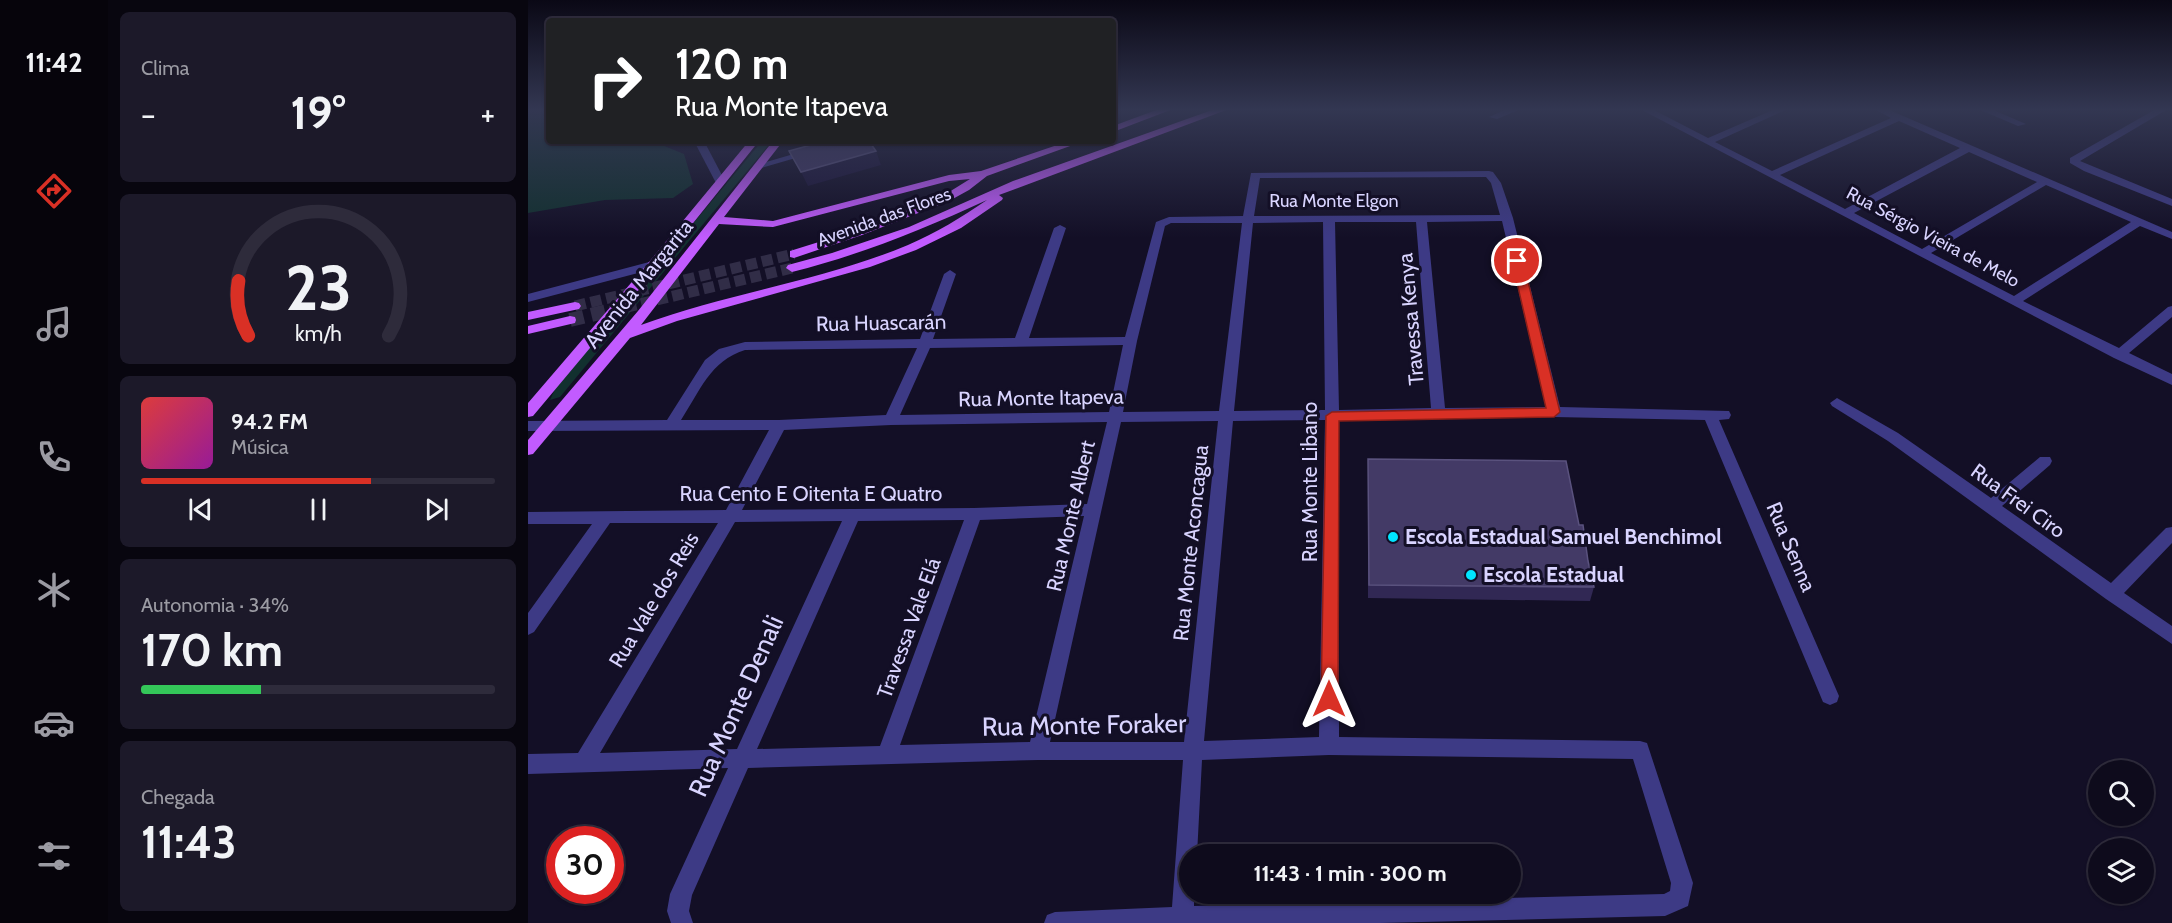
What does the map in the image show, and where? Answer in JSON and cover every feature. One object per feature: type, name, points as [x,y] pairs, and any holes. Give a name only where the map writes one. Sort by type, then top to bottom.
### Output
[{"type":"main road","name":"Avenida Margarita","points":[[528,412],[653,265],[745,152]]},
{"type":"main road","name":"Avenida Margarita","points":[[528,450],[626,335],[769,152]]},
{"type":"main road","name":"Avenida das Flores","points":[[794,254],[858,233],[945,199],[965,188],[983,174],[1047,152]]},
{"type":"main road","name":"Avenida das Flores","points":[[792,268],[836,256],[913,229],[1017,183],[1104,152]]},
{"type":"main road","points":[[717,220],[773,224],[938,181],[983,174]]},
{"type":"main road","points":[[626,335],[667,319],[831,273],[899,251],[963,222],[1017,183]]},
{"type":"main road","points":[[528,316],[575,306]]},
{"type":"main road","points":[[528,330],[570,320]]},
{"type":"street","points":[[705,152],[720,181]]},
{"type":"street","points":[[758,166],[809,152]]},
{"type":"street","name":"Rua Sérgio Vieira de Melo","points":[[1730,152],[2014,301],[2172,380]]},
{"type":"street","points":[[1773,174],[1814,152]]},
{"type":"street","points":[[1846,212],[1960,152]]},
{"type":"street","points":[[1978,152],[2172,236]]},
{"type":"street","points":[[2086,152],[2077,157],[2075,162],[2172,203]]},
{"type":"street","name":"Rua Monte Aconcagua","points":[[1182,917],[1193,751],[1213,533],[1248,219],[1256,174],[1489,174],[1496,183],[1507,218]]},
{"type":"street","points":[[1923,253],[2046,181]]},
{"type":"street","points":[[1507,218],[1554,412]]},
{"type":"street","name":"Rua Monte Elgon","points":[[1162,222],[1248,219],[1507,218]]},
{"type":"street","name":"Rua Monte Libano","points":[[1329,219],[1332,416],[1329,746]]},
{"type":"street","name":"Travessa Kenya","points":[[1421,219],[1439,415]]},
{"type":"street","name":"Rua Monte Albert","points":[[1038,751],[1115,419],[1130,341],[1159,226],[1162,222]]},
{"type":"street","points":[[2014,301],[2139,222]]},
{"type":"street","points":[[1021,341],[1060,228]]},
{"type":"street","points":[[528,298],[653,265]]},
{"type":"street","points":[[891,420],[925,344],[950,274]]},
{"type":"street","points":[[2119,355],[2172,310]]},
{"type":"street","name":"Rua Huascarán","points":[[671,425],[710,363],[724,352],[745,346],[1130,341]]},
{"type":"street","name":"Rua Frei Ciro","points":[[1837,403],[1893,437],[2172,636]]},
{"type":"street","name":"Rua Monte Itapeva","points":[[528,426],[779,425],[891,420],[1554,412],[1717,415]]},
{"type":"street","name":"Rua Senna","points":[[1717,415],[1830,696]]},
{"type":"street","name":"Rua Vale dos Reis","points":[[582,764],[731,515],[779,425]]},
{"type":"street","points":[[1991,507],[2045,461]]},
{"type":"street","name":"Rua Cento E Oitenta E Quatro","points":[[528,518],[974,514],[1094,510]]},
{"type":"street","name":"Travessa Vale Elá","points":[[886,756],[974,514]]},
{"type":"street","name":"Rua Monte Denali","points":[[681,922],[681,894],[853,515]]},
{"type":"street","points":[[528,627],[605,518]]},
{"type":"street","points":[[2112,594],[2172,533]]},
{"type":"street","name":"Rua Monte Foraker","points":[[528,764],[1038,751],[1193,751],[1329,746],[1640,750],[1682,883],[1680,898],[1665,905],[1182,917]]},
{"type":"street","points":[[1055,923],[1116,922],[1182,917]]},
{"type":"green space","points":[[528,152],[679,152],[684,154],[693,184],[673,198],[605,200],[528,213]]},
{"type":"green space","points":[[753,152],[763,152],[560,397],[550,400],[555,389]]},
{"type":"building","points":[[790,152],[872,152],[801,172]]},
{"type":"building","name":"Escola Estadual Samuel Benchimol","points":[[1368,459],[1566,461],[1579,525],[1583,525],[1594,587],[1369,585]]},
{"type":"tunnel","points":[[575,306],[794,254]]},
{"type":"tunnel","points":[[610,311],[792,268]]},
{"type":"tunnel","points":[[570,320],[616,309]]},
{"type":"place","name":"Escola Estadual Samuel Benchimol","points":[[1393,537]]},
{"type":"place","name":"Escola Estadual","points":[[1471,575]]},
{"type":"route","points":[[1329,699],[1332,416],[1554,412],[1517,261]]}]
